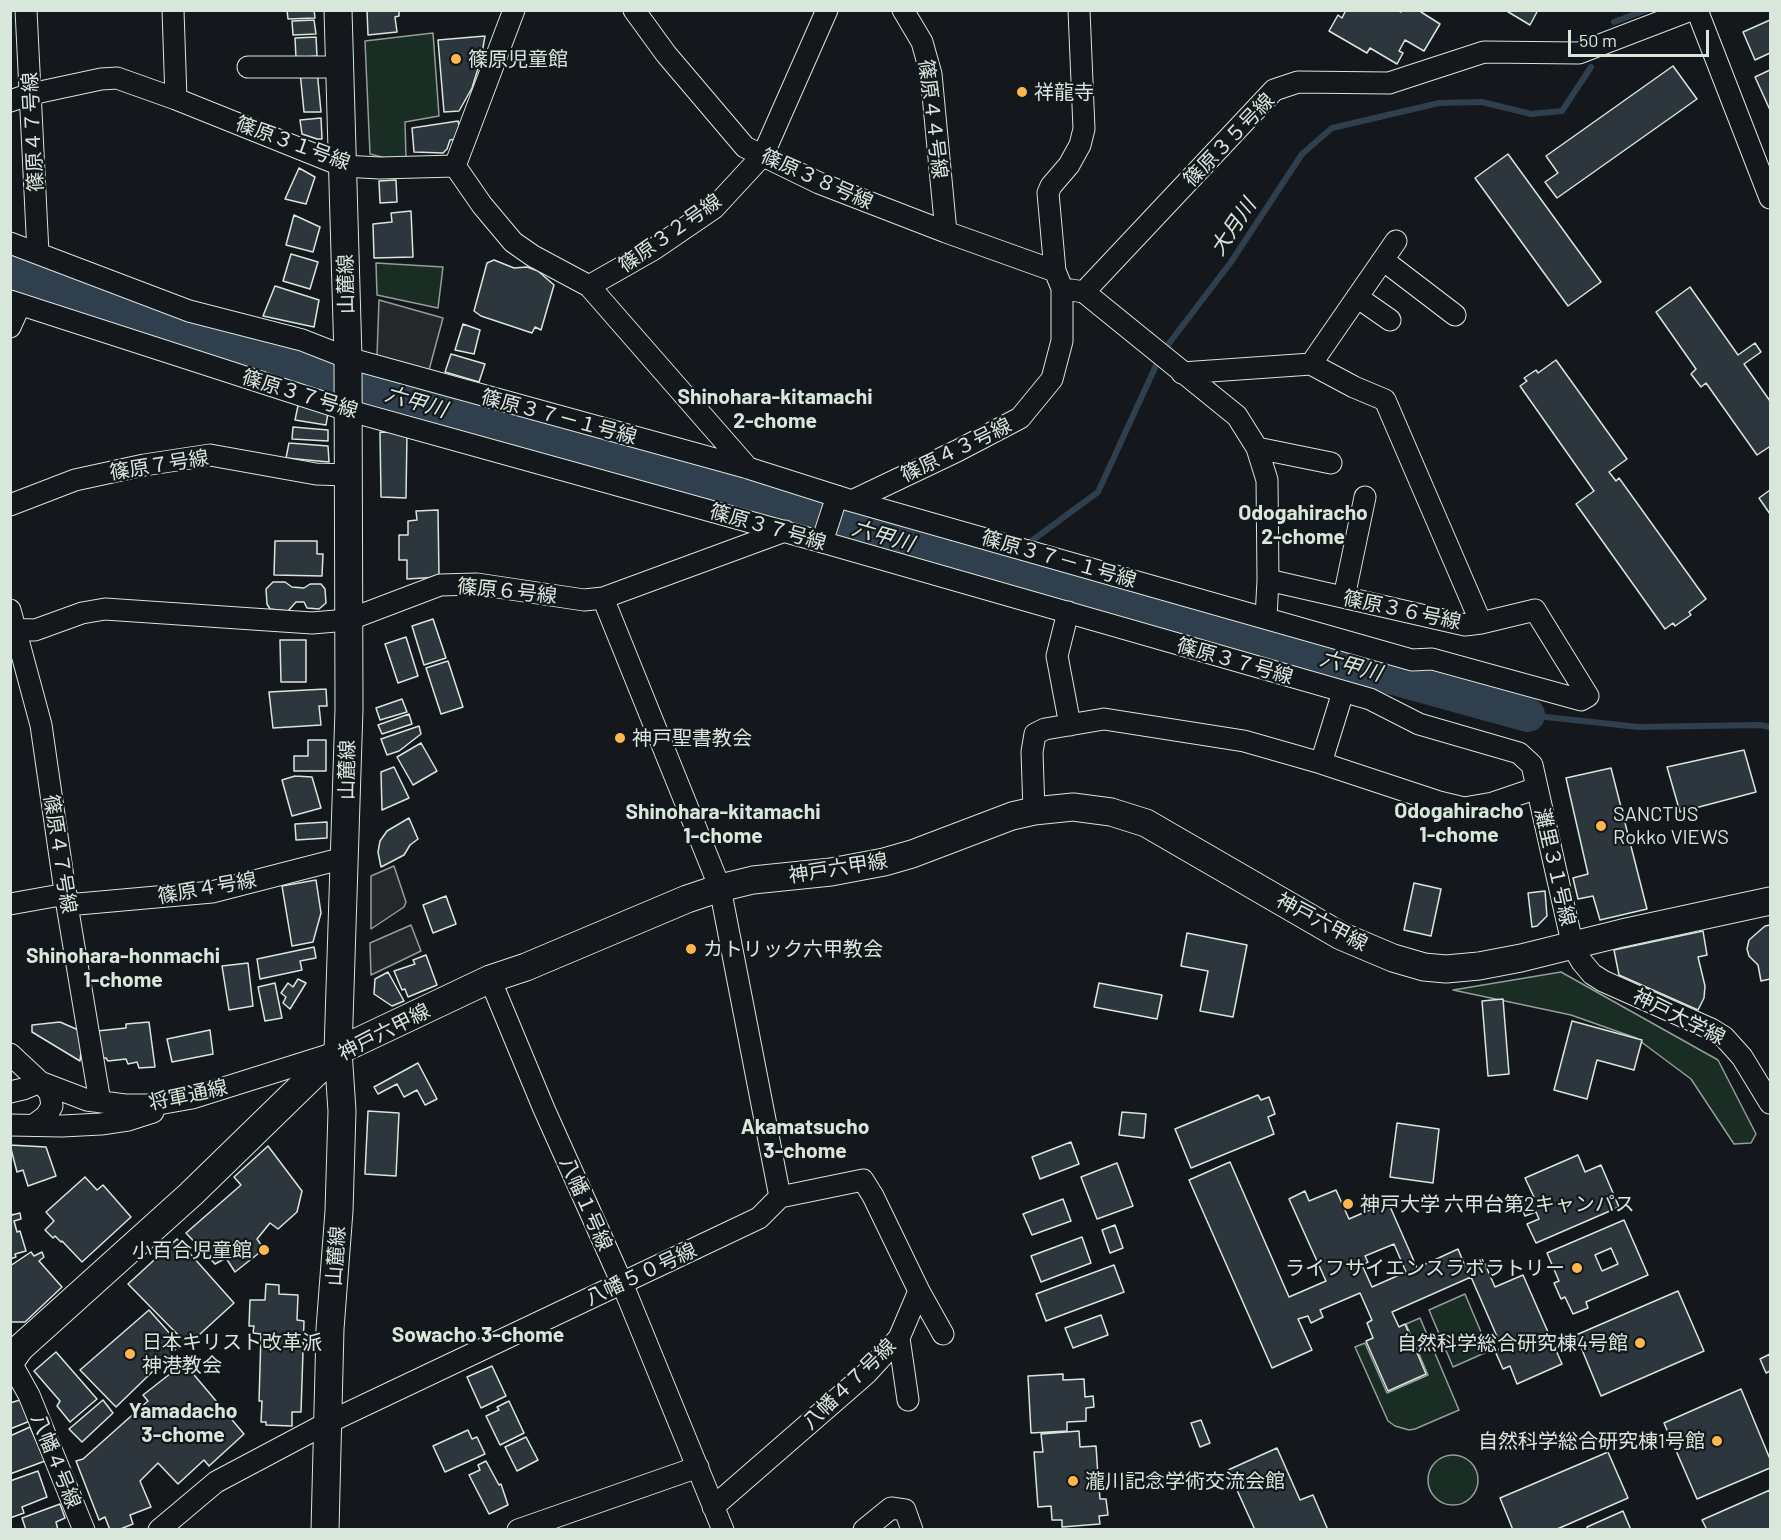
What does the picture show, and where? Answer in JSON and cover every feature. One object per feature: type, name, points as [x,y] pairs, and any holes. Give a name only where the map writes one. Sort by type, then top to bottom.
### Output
[{"type":"main road","name":"山麓線","points":[[325,1530],[330,1329],[339,1211],[342,1111],[338,1051],[349,709],[348,358],[338,10]]},
{"type":"main road","name":"神戸六甲線","points":[[11,1361],[20,1348],[191,1194],[338,1051],[490,979],[526,967],[687,899],[720,888],[753,880],[831,872],[884,862],[912,854],[1012,816],[1073,807],[1127,816],[1146,823],[1341,936],[1393,958],[1424,967],[1446,969],[1479,966],[1573,947],[1622,933],[1770,901]]},
{"type":"street","name":"篠原４７号線","points":[[26,10],[38,253]]},
{"type":"street","points":[[173,10],[176,99]]},
{"type":"street","points":[[514,10],[455,166],[482,205],[513,242],[533,256],[589,286],[748,468]]},
{"type":"street","name":"篠原３８号線","points":[[634,10],[666,54],[745,147],[819,183],[946,232],[1059,279],[1084,292],[1237,416],[1257,448],[1267,480],[1266,618]]},
{"type":"street","name":"篠原３２号線","points":[[589,286],[654,249],[714,208],[763,154],[827,10]]},
{"type":"street","name":"篠原４４号線","points":[[903,10],[922,42],[931,74],[946,232]]},
{"type":"street","name":"篠原４３号線","points":[[844,498],[957,451],[1020,418],[1052,379],[1062,341],[1059,279],[1048,193],[1051,186],[1069,165],[1080,145],[1084,129],[1079,10]]},
{"type":"street","name":"篠原３５号線","points":[[1084,292],[1274,90],[1298,82],[1389,83],[1484,52],[1579,53],[1691,10]]},
{"type":"street","points":[[1697,10],[1770,198]]},
{"type":"street","points":[[248,67],[340,67]]},
{"type":"street","name":"篠原３１号線","points":[[10,101],[31,94],[101,79],[117,78],[176,99],[343,166],[380,168],[455,166]]},
{"type":"street","points":[[1311,364],[1396,241]]},
{"type":"street","name":"篠原３７－１号線","points":[[10,243],[189,311],[302,340],[348,358],[748,468],[844,498],[1412,660],[1432,659],[1581,700],[1588,696]]},
{"type":"street","points":[[1383,260],[1455,315]]},
{"type":"street","points":[[1357,297],[1390,320]]},
{"type":"street","points":[[10,327],[15,303]]},
{"type":"street","name":"篠原３７号線","points":[[15,303],[347,410],[785,531],[1370,699],[1419,724],[1519,753],[1532,765],[1537,788]]},
{"type":"street","points":[[1182,373],[1311,364],[1354,387],[1386,400],[1481,623]]},
{"type":"street","points":[[1257,448],[1331,463]]},
{"type":"street","name":"篠原７号線","points":[[10,506],[75,480],[210,454],[316,474],[347,475]]},
{"type":"street","points":[[1344,597],[1365,497]]},
{"type":"street","points":[[822,542],[844,498]]},
{"type":"street","name":"篠原６号線","points":[[14,629],[35,630],[82,613],[105,609],[312,623],[348,620],[440,585],[477,584],[584,600],[603,598],[785,531]]},
{"type":"street","name":"篠原３６号線","points":[[1268,580],[1465,625],[1535,610],[1588,696]]},
{"type":"street","points":[[603,598],[720,888],[780,1197],[863,1180],[943,1334]]},
{"type":"street","name":"篠原４７号線","points":[[10,610],[41,725],[100,1102]]},
{"type":"street","points":[[1068,612],[1057,656],[1070,725]]},
{"type":"street","points":[[1321,763],[1343,692]]},
{"type":"street","points":[[1034,811],[1032,752],[1035,734],[1045,729],[1104,719],[1244,741],[1321,763],[1438,802],[1464,808],[1493,803],[1537,788]]},
{"type":"street","name":"灘里３１号線","points":[[1537,788],[1573,947]]},
{"type":"street","name":"篠原４号線","points":[[10,904],[212,892],[344,858]]},
{"type":"street","name":"神戸大学線","points":[[1573,947],[1592,974],[1603,981],[1711,1029],[1724,1037],[1742,1057],[1770,1103]]},
{"type":"street","name":"八幡１号線","points":[[490,979],[544,1109],[622,1283],[723,1530]]},
{"type":"street","name":"将軍通線","points":[[10,1054],[40,1082],[64,1092],[100,1102],[125,1105],[165,1103],[192,1098],[338,1051]]},
{"type":"street","points":[[10,1092],[40,1082],[50,1093],[52,1106],[46,1116],[34,1125]]},
{"type":"street","points":[[10,1125],[82,1125],[128,1120],[157,1111],[165,1103]]},
{"type":"street","name":"八幡５０号線","points":[[159,1530],[216,1482],[329,1422],[759,1218],[780,1197]]},
{"type":"street","name":"八幡４７号線","points":[[713,1506],[867,1373],[899,1338],[919,1291]]},
{"type":"street","points":[[899,1338],[908,1401]]},
{"type":"street","name":"八幡４号線","points":[[11,1361],[28,1395],[84,1530]]},
{"type":"street","points":[[518,1530],[698,1467]]},
{"type":"street","points":[[864,1530],[891,1508],[908,1520]]},
{"type":"green space","points":[[433,33],[439,116],[405,122],[406,158],[397,161],[370,154],[365,41]]},
{"type":"green space","points":[[376,263],[443,267],[438,308],[377,295]]},
{"type":"green space","points":[[1561,972],[1718,1060],[1756,1134],[1751,1143],[1734,1144],[1691,1079],[1636,1038],[1571,1015],[1453,990]]},
{"type":"green space","points":[[1465,1294],[1489,1351],[1453,1367],[1429,1310]]},
{"type":"green space","points":[[1420,1318],[1459,1410],[1409,1430],[1395,1426],[1388,1421],[1355,1347],[1365,1343],[1387,1393],[1428,1375],[1406,1324]]},
{"type":"green space","points":[[1448,1455],[1458,1455],[1471,1462],[1478,1475],[1478,1485],[1471,1498],[1458,1505],[1448,1505],[1439,1501],[1432,1494],[1428,1485],[1428,1475],[1432,1466],[1439,1459]]},
{"type":"shaded area","points":[[379,300],[443,318],[429,370],[377,356]]},
{"type":"shaded area","points":[[394,866],[406,902],[404,907],[371,929],[371,876]]},
{"type":"shaded area","points":[[411,925],[421,951],[371,975],[370,943]]},
{"type":"building","points":[[287,10],[314,10],[315,18],[288,19]]},
{"type":"building","points":[[367,10],[399,10],[399,16],[395,17],[397,32],[368,35]]},
{"type":"building","points":[[1346,10],[1397,10],[1401,12],[1402,10],[1422,10],[1421,12],[1440,24],[1424,51],[1405,40],[1399,51],[1403,53],[1397,64],[1370,48],[1367,53],[1329,31],[1338,15],[1342,18]]},
{"type":"building","points":[[1505,10],[1538,10],[1530,25]]},
{"type":"building","points":[[314,20],[316,34],[293,35],[292,21]]},
{"type":"building","points":[[1770,20],[1770,53],[1755,60],[1743,32]]},
{"type":"building","points":[[485,36],[472,88],[459,111],[444,112],[438,40]]},
{"type":"building","points":[[316,37],[317,56],[296,58],[295,38]]},
{"type":"building","points":[[1673,66],[1697,99],[1557,198],[1545,182],[1558,173],[1546,156]]},
{"type":"building","points":[[317,70],[321,112],[304,112],[300,72]]},
{"type":"building","points":[[1770,70],[1770,110],[1755,77]]},
{"type":"building","points":[[321,118],[322,139],[302,134],[300,120]]},
{"type":"building","points":[[458,121],[460,129],[456,139],[450,140],[443,153],[414,152],[412,128]]},
{"type":"building","points":[[1508,154],[1601,282],[1568,306],[1475,178]]},
{"type":"building","points":[[299,168],[315,177],[306,204],[285,199]]},
{"type":"building","points":[[396,180],[397,202],[380,203],[379,181]]},
{"type":"building","points":[[411,211],[413,257],[374,258],[373,224],[392,222],[391,213]]},
{"type":"building","points":[[294,215],[320,227],[313,252],[286,245]]},
{"type":"building","points":[[291,254],[318,262],[310,289],[283,281]]},
{"type":"building","points":[[494,260],[514,268],[527,267],[538,271],[554,285],[541,330],[535,327],[532,333],[481,316],[474,311],[487,263]]},
{"type":"building","points":[[275,286],[319,300],[314,327],[263,316]]},
{"type":"building","points":[[1690,287],[1738,355],[1755,343],[1761,352],[1744,364],[1770,401],[1770,449],[1769,447],[1757,455],[1706,383],[1701,387],[1691,374],[1696,369],[1656,312]]},
{"type":"building","points":[[463,324],[480,330],[474,354],[455,350]]},
{"type":"building","points":[[451,354],[485,364],[479,382],[445,372]]},
{"type":"building","points":[[1556,360],[1627,459],[1609,472],[1616,481],[1619,478],[1706,599],[1689,612],[1691,615],[1675,626],[1673,623],[1665,629],[1576,504],[1594,491],[1520,386],[1527,381],[1524,378],[1536,370],[1538,373]]},
{"type":"building","points":[[299,401],[329,407],[326,425],[295,420]]},
{"type":"building","points":[[293,427],[328,430],[328,441],[292,439]]},
{"type":"building","points":[[380,432],[407,433],[406,498],[381,497]]},
{"type":"building","points":[[289,443],[328,446],[329,462],[286,458]]},
{"type":"building","points":[[1770,490],[1770,514],[1759,498]]},
{"type":"building","points":[[438,510],[439,577],[407,579],[407,560],[399,560],[399,535],[408,535],[408,521],[417,520],[416,511]]},
{"type":"building","points":[[275,541],[317,541],[317,554],[323,554],[322,576],[274,575]]},
{"type":"building","points":[[273,582],[285,582],[292,587],[304,588],[310,584],[321,584],[325,589],[326,603],[319,609],[307,608],[304,602],[296,602],[288,611],[270,609],[267,604],[266,589]]},
{"type":"building","points":[[433,619],[446,658],[424,665],[412,626]]},
{"type":"building","points":[[406,637],[418,676],[398,683],[385,644]]},
{"type":"building","points":[[280,640],[306,640],[306,682],[281,682]]},
{"type":"building","points":[[448,661],[463,707],[441,714],[426,668]]},
{"type":"building","points":[[326,689],[327,706],[319,706],[321,725],[273,728],[269,692]]},
{"type":"building","points":[[402,699],[407,712],[380,720],[376,708]]},
{"type":"building","points":[[409,714],[412,724],[382,734],[378,725]]},
{"type":"building","points":[[419,726],[421,734],[399,751],[387,755],[381,739]]},
{"type":"building","points":[[308,740],[326,740],[326,771],[294,771],[294,756],[308,756]]},
{"type":"building","points":[[421,743],[437,771],[413,785],[397,757]]},
{"type":"building","points":[[1744,750],[1756,792],[1680,812],[1667,767]]},
{"type":"building","points":[[394,767],[409,798],[382,810],[381,772]]},
{"type":"building","name":"SANCTUS Rokko VIEWS","points":[[1611,768],[1647,909],[1600,920],[1593,896],[1578,899],[1573,878],[1588,874],[1566,778]]},
{"type":"building","points":[[295,776],[312,777],[321,808],[292,816],[282,780]]},
{"type":"building","points":[[409,818],[418,839],[410,845],[404,855],[381,867],[378,852],[380,841],[387,831]]},
{"type":"building","points":[[327,822],[327,838],[296,840],[295,824]]},
{"type":"building","points":[[316,880],[321,913],[313,942],[292,946],[282,886]]},
{"type":"building","points":[[1414,883],[1441,889],[1431,936],[1404,930]]},
{"type":"building","points":[[1545,891],[1547,916],[1537,926],[1532,927],[1528,893]]},
{"type":"building","points":[[446,896],[456,924],[433,933],[423,905]]},
{"type":"building","points":[[1770,925],[1770,979],[1761,981],[1758,965],[1749,956],[1747,949],[1749,940],[1765,926]]},
{"type":"building","points":[[1703,931],[1707,955],[1698,957],[1705,986],[1704,998],[1698,1010],[1619,975],[1614,950]]},
{"type":"building","points":[[1187,933],[1247,945],[1233,1017],[1200,1011],[1208,971],[1181,966]]},
{"type":"building","points":[[314,947],[316,958],[300,961],[302,970],[260,979],[257,959]]},
{"type":"building","points":[[426,955],[437,985],[408,997],[405,989],[402,990],[394,971],[415,964],[413,960]]},
{"type":"building","points":[[248,963],[253,1006],[229,1010],[222,966]]},
{"type":"building","points":[[388,972],[404,1001],[392,1006],[374,994],[375,979]]},
{"type":"building","points":[[298,979],[306,983],[290,1009],[283,1003],[286,997],[281,993],[288,983],[293,987]]},
{"type":"building","points":[[275,983],[282,1018],[265,1021],[258,987]]},
{"type":"building","points":[[1099,983],[1162,995],[1157,1019],[1094,1007]]},
{"type":"building","points":[[1503,999],[1509,1074],[1488,1076],[1482,1001]]},
{"type":"building","points":[[1572,1021],[1642,1040],[1634,1070],[1597,1060],[1587,1099],[1554,1090]]},
{"type":"building","points":[[60,1022],[83,1032],[80,1061],[32,1032],[32,1025]]},
{"type":"building","points":[[149,1022],[155,1067],[139,1068],[137,1062],[128,1064],[126,1059],[108,1061],[106,1058],[101,1058],[97,1031],[126,1028],[126,1024]]},
{"type":"building","points":[[210,1030],[213,1054],[172,1062],[167,1039]]},
{"type":"building","points":[[418,1063],[437,1099],[425,1105],[417,1090],[404,1097],[397,1084],[378,1094],[374,1087]]},
{"type":"building","points":[[1258,1095],[1261,1100],[1269,1097],[1275,1114],[1268,1117],[1274,1134],[1191,1168],[1175,1129]]},
{"type":"building","points":[[368,1111],[399,1113],[396,1176],[365,1174]]},
{"type":"building","points":[[1122,1112],[1146,1114],[1144,1138],[1119,1135]]},
{"type":"building","points":[[1397,1123],[1439,1129],[1433,1183],[1390,1177]]},
{"type":"building","points":[[1071,1142],[1079,1164],[1040,1179],[1032,1157]]},
{"type":"building","points":[[10,1145],[46,1147],[56,1176],[28,1186],[23,1170],[17,1172]]},
{"type":"building","points":[[268,1146],[302,1191],[297,1212],[278,1229],[270,1223],[257,1239],[264,1249],[235,1272],[226,1258],[215,1264],[186,1233],[241,1185],[234,1177]]},
{"type":"building","points":[[1578,1155],[1585,1172],[1601,1165],[1619,1207],[1536,1243],[1527,1224],[1539,1219],[1536,1212],[1525,1216],[1520,1203],[1534,1197],[1525,1178]]},
{"type":"building","points":[[1230,1162],[1289,1297],[1326,1281],[1289,1199],[1305,1191],[1309,1201],[1336,1190],[1349,1219],[1388,1202],[1417,1268],[1458,1249],[1465,1266],[1474,1263],[1476,1268],[1485,1264],[1495,1287],[1523,1275],[1562,1364],[1517,1384],[1510,1366],[1503,1369],[1495,1351],[1502,1348],[1471,1277],[1392,1312],[1399,1327],[1405,1324],[1426,1374],[1388,1391],[1366,1341],[1373,1338],[1367,1323],[1372,1320],[1360,1293],[1320,1310],[1323,1317],[1311,1323],[1308,1316],[1298,1319],[1312,1350],[1272,1368],[1189,1180]],"holes":[[[1394,1244],[1406,1272],[1372,1287],[1362,1265],[1368,1262],[1365,1256]]]},
{"type":"building","points":[[1117,1163],[1133,1206],[1097,1219],[1081,1177]]},
{"type":"building","points":[[85,1177],[97,1190],[103,1185],[131,1217],[82,1262],[62,1241],[55,1236],[53,1238],[45,1230],[54,1221],[46,1212]]},
{"type":"building","points":[[1063,1199],[1071,1221],[1032,1235],[1023,1214]]},
{"type":"building","points":[[10,1209],[12,1215],[20,1213],[21,1219],[14,1221],[17,1232],[20,1231],[26,1251],[15,1254],[16,1257],[10,1259]]},
{"type":"building","name":"ライフサイエンスラボラトリー","points":[[1624,1220],[1648,1275],[1586,1302],[1588,1308],[1573,1314],[1565,1297],[1561,1299],[1554,1283],[1559,1281],[1547,1253]],"holes":[[[1611,1248],[1618,1264],[1602,1271],[1595,1255]]]},
{"type":"building","points":[[1115,1225],[1123,1248],[1110,1253],[1102,1230]]},
{"type":"building","points":[[1082,1237],[1091,1263],[1041,1282],[1031,1256]]},
{"type":"building","points":[[177,1239],[234,1303],[188,1345],[128,1284]]},
{"type":"building","points":[[31,1252],[34,1256],[42,1252],[44,1257],[39,1261],[62,1287],[25,1322],[10,1322],[10,1266]]},
{"type":"building","points":[[1114,1265],[1124,1292],[1046,1321],[1036,1294]]},
{"type":"building","points":[[266,1284],[279,1285],[279,1294],[298,1295],[297,1320],[304,1321],[301,1412],[292,1412],[292,1426],[266,1425],[266,1422],[261,1422],[262,1401],[259,1401],[261,1334],[253,1333],[254,1326],[249,1326],[250,1300],[265,1300]]},
{"type":"building","name":"自然科学総合研究棟4号館","points":[[1678,1291],[1704,1351],[1601,1396],[1576,1335]]},
{"type":"building","points":[[149,1310],[180,1345],[116,1407],[80,1370]]},
{"type":"building","points":[[1101,1315],[1108,1335],[1073,1348],[1065,1328]]},
{"type":"building","points":[[56,1352],[97,1399],[70,1422],[57,1406],[60,1401],[34,1371]]},
{"type":"building","points":[[1770,1354],[1770,1371],[1766,1373],[1760,1359]]},
{"type":"building","points":[[184,1363],[244,1434],[209,1466],[204,1460],[178,1484],[158,1463],[140,1481],[151,1507],[130,1515],[133,1524],[118,1530],[110,1530],[105,1517],[99,1520],[76,1461],[83,1459],[148,1401],[143,1395]]},
{"type":"building","points":[[492,1366],[506,1396],[481,1408],[467,1377]]},
{"type":"building","points":[[1063,1374],[1063,1380],[1084,1379],[1085,1397],[1093,1396],[1094,1407],[1086,1408],[1086,1421],[1067,1422],[1067,1431],[1031,1433],[1028,1376]]},
{"type":"building","name":"自然科学総合研究棟1号館","points":[[1741,1389],[1770,1459],[1770,1468],[1697,1499],[1664,1423]]},
{"type":"building","points":[[20,1400],[30,1421],[10,1429],[10,1403]]},
{"type":"building","points":[[103,1400],[113,1413],[82,1442],[69,1429]]},
{"type":"building","points":[[509,1401],[524,1433],[500,1445],[486,1416],[499,1410],[497,1407]]},
{"type":"building","points":[[1201,1420],[1210,1443],[1200,1447],[1191,1423]]},
{"type":"building","points":[[30,1427],[45,1461],[10,1474],[10,1436]]},
{"type":"building","points":[[468,1430],[472,1439],[477,1437],[485,1454],[445,1472],[433,1446]]},
{"type":"building","name":"瀧川記念学術交流会館","points":[[1079,1431],[1080,1447],[1096,1446],[1098,1476],[1109,1475],[1110,1486],[1099,1487],[1100,1499],[1106,1499],[1108,1515],[1099,1516],[1100,1524],[1062,1527],[1062,1520],[1052,1520],[1051,1506],[1038,1507],[1034,1452],[1043,1452],[1041,1434]]},
{"type":"building","points":[[526,1437],[538,1460],[517,1471],[505,1447]]},
{"type":"building","points":[[1277,1448],[1300,1500],[1313,1495],[1328,1530],[1255,1530],[1228,1470]]},
{"type":"building","points":[[1608,1452],[1628,1498],[1555,1530],[1513,1530],[1500,1498]]},
{"type":"building","points":[[486,1461],[499,1485],[501,1484],[508,1505],[489,1514],[469,1475],[480,1470],[478,1465]]},
{"type":"building","points":[[38,1471],[47,1497],[22,1507],[24,1513],[10,1518],[10,1481]]},
{"type":"building","points":[[1770,1490],[1770,1530],[1707,1530],[1702,1520]]},
{"type":"building","points":[[60,1504],[65,1518],[56,1522],[58,1530],[26,1530],[22,1518]]},
{"type":"building","points":[[1623,1511],[1631,1530],[1588,1530],[1587,1527]]},
{"type":"waterway","name":"大月川","points":[[1614,22],[1646,10]]},
{"type":"waterway","name":"大月川","points":[[1164,350],[1231,262],[1302,154],[1332,128],[1439,103],[1482,102],[1531,114],[1562,111],[1591,67]]},
{"type":"waterway","name":"六甲川","points":[[10,272],[151,325],[995,568],[1528,715]]},
{"type":"waterway","name":"大月川","points":[[1026,545],[1098,492],[1159,359]]},
{"type":"waterway","name":"大月川","points":[[995,568],[1015,553]]},
{"type":"waterway","name":"六甲川","points":[[1528,715],[1638,727],[1760,725],[1770,727]]},
{"type":"place","name":"篠原児童館","points":[[456,59]]},
{"type":"place","name":"祥龍寺","points":[[1022,92]]},
{"type":"place","name":"神戸聖書教会","points":[[620,738]]},
{"type":"place","name":"SANCTUS Rokko VIEWS","points":[[1601,826]]},
{"type":"place","name":"カトリック六甲教会","points":[[691,949]]},
{"type":"place","name":"神戸大学 六甲台第2キャンパス","points":[[1348,1204]]},
{"type":"place","name":"小百合児童館","points":[[264,1250]]},
{"type":"place","name":"ライフサイエンスラボラトリー","points":[[1577,1268]]},
{"type":"place","name":"自然科学総合研究棟4号館","points":[[1640,1343]]},
{"type":"place","name":"日本キリスト改革派 神港教会","points":[[130,1354]]},
{"type":"place","name":"自然科学総合研究棟1号館","points":[[1717,1441]]},
{"type":"place","name":"瀧川記念学術交流会館","points":[[1073,1481]]},
{"type":"district","name":"Shinohara-kitamachi 2-chome","points":[[775,409]]},
{"type":"district","name":"Odogahiracho 2-chome","points":[[1303,525]]},
{"type":"district","name":"Odogahiracho 1-chome","points":[[1459,823]]},
{"type":"district","name":"Shinohara-kitamachi 1-chome","points":[[723,824]]},
{"type":"district","name":"Shinohara-honmachi 1-chome","points":[[123,968]]},
{"type":"district","name":"Akamatsucho 3-chome","points":[[805,1139]]},
{"type":"district","name":"Sowacho 3-chome","points":[[478,1335]]},
{"type":"district","name":"Yamadacho 3-chome","points":[[183,1423]]}]
